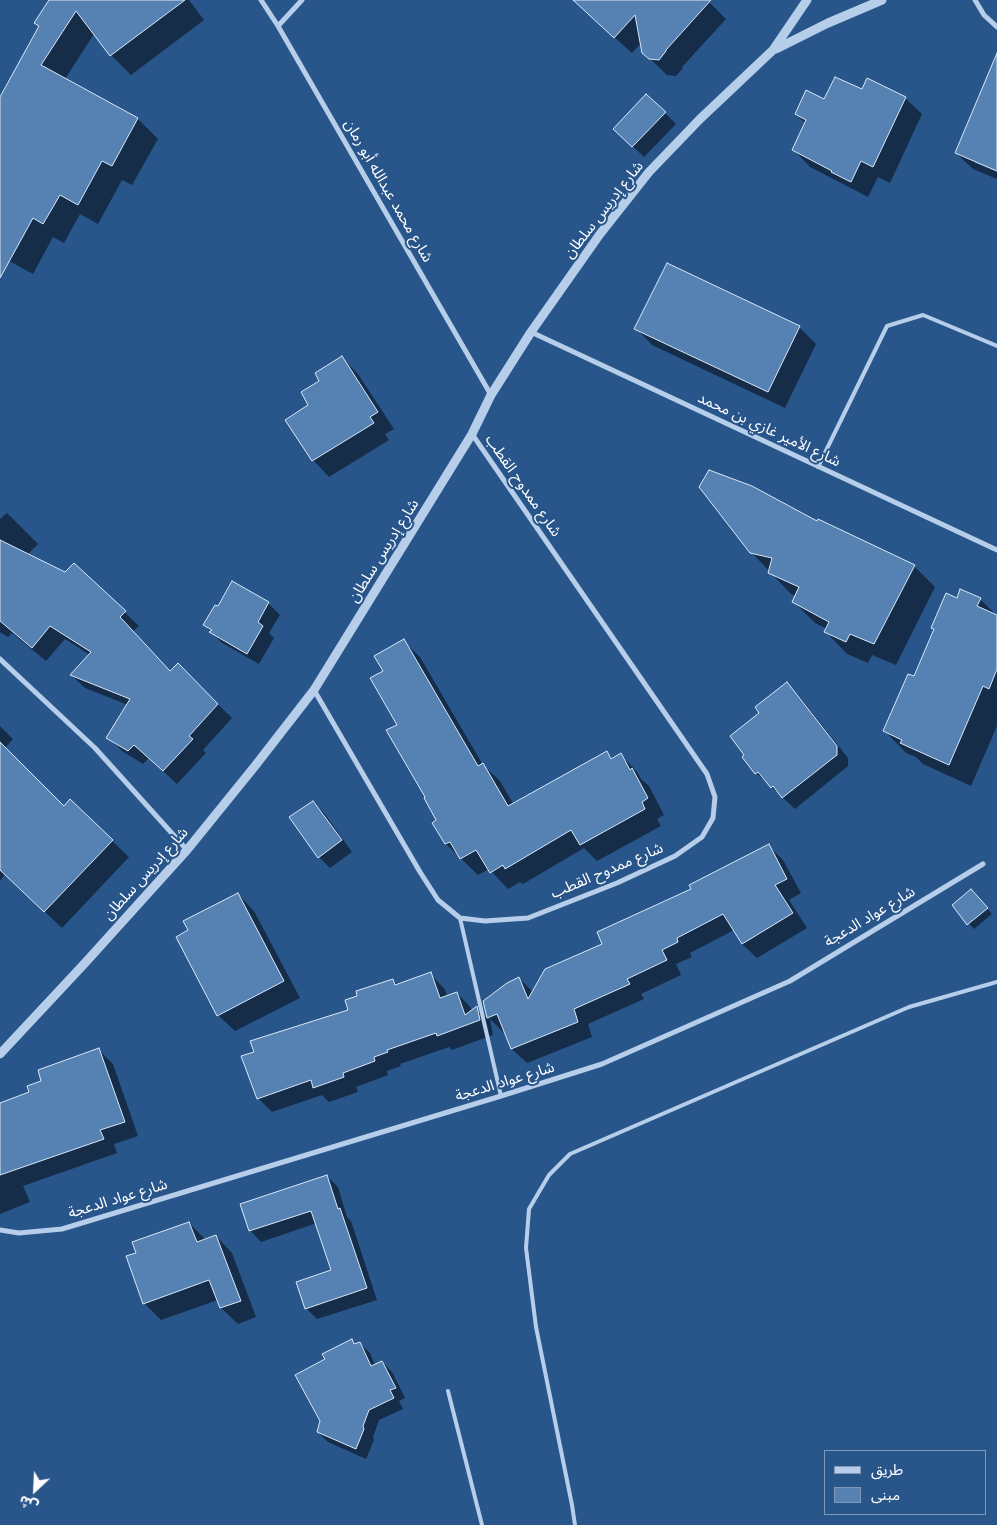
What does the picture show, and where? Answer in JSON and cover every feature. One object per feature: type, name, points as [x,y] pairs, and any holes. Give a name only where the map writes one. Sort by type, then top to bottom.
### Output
[{"type":"street","name":"شارع محمد عبدالله أبو رمان","points":[[261,0],[278,26],[491,395]]},
{"type":"street","points":[[278,26],[302,0]]},
{"type":"street","name":"شارع إدريس سلطان","points":[[0,1054],[187,850],[314,690],[472,434],[491,395],[531,332],[600,234],[649,172],[700,119],[773,50],[807,0]]},
{"type":"street","name":"شارع إدريس سلطان","points":[[773,50],[828,23],[882,0]]},
{"type":"street","points":[[975,0],[984,15],[997,27]]},
{"type":"street","name":"شارع الأمير غازي بن محمد","points":[[531,332],[997,550]]},
{"type":"street","name":"شارع ممدوح القطب","points":[[460,918],[485,921],[528,918],[617,883],[675,856],[702,837],[713,818],[715,797],[708,774],[472,434]]},
{"type":"street","points":[[0,659],[95,748],[187,850]]},
{"type":"street","points":[[314,690],[365,780],[429,886],[438,900],[460,918]]},
{"type":"street","name":"شارع عواد الدعجة","points":[[0,1230],[19,1233],[62,1229],[602,1064],[790,981],[983,864]]},
{"type":"lane","points":[[818,467],[887,326],[923,315],[997,346]]},
{"type":"lane","points":[[460,918],[502,1096]]},
{"type":"lane","points":[[575,1525],[536,1327],[526,1248],[530,1209],[549,1175],[570,1154],[909,1007],[997,982]]},
{"type":"lane","points":[[448,1391],[482,1525]]},
{"type":"building","points":[[49,0],[185,0],[110,56],[76,11],[41,65],[138,118],[112,166],[102,161],[78,205],[60,195],[43,224],[33,218],[0,278],[0,97],[39,26],[34,23]]},
{"type":"building","points":[[573,0],[711,0],[659,60],[649,59],[642,53],[635,15],[614,38]]},
{"type":"building","points":[[997,53],[997,171],[955,153]]},
{"type":"building","points":[[835,77],[862,89],[867,78],[906,97],[873,167],[861,161],[851,182],[792,150],[806,120],[795,114],[806,90],[824,99]]},
{"type":"building","points":[[646,94],[666,112],[632,147],[613,129]]},
{"type":"building","points":[[667,263],[800,326],[768,392],[634,329]]},
{"type":"building","points":[[342,356],[378,412],[370,417],[374,423],[312,461],[285,420],[308,405],[301,392],[319,381],[315,373]]},
{"type":"building","points":[[709,470],[752,486],[817,521],[818,519],[915,565],[874,644],[850,634],[846,642],[824,632],[829,622],[792,602],[799,587],[768,573],[772,558],[750,553],[699,487]]},
{"type":"building","points":[[0,540],[65,572],[74,563],[126,611],[120,617],[170,671],[178,663],[218,704],[189,736],[193,739],[163,771],[134,745],[128,751],[106,738],[130,699],[70,675],[91,652],[50,626],[32,648],[0,621]]},
{"type":"building","points":[[232,581],[269,602],[258,622],[263,626],[247,654],[209,632],[212,630],[203,625],[215,605],[218,606]]},
{"type":"building","points":[[960,589],[981,598],[977,606],[997,615],[997,669],[989,689],[983,686],[949,765],[900,743],[902,740],[883,731],[908,674],[914,676],[934,629],[931,628],[946,593],[957,598]]},
{"type":"building","points":[[404,639],[478,766],[483,763],[508,806],[607,751],[611,759],[621,753],[630,770],[632,768],[648,798],[642,802],[645,809],[580,845],[571,830],[505,869],[503,865],[490,873],[476,850],[460,859],[450,842],[445,844],[432,823],[436,820],[425,797],[386,730],[397,725],[370,678],[383,671],[374,656]]},
{"type":"building","points":[[787,682],[837,746],[837,755],[782,798],[773,786],[771,788],[758,772],[755,774],[742,757],[744,755],[730,736],[759,713],[755,707]]},
{"type":"building","points":[[0,742],[64,806],[70,799],[113,840],[44,912],[0,870]]},
{"type":"building","points":[[313,801],[342,840],[318,858],[289,817]]},
{"type":"building","points":[[769,844],[787,879],[775,885],[793,913],[742,944],[723,914],[677,938],[678,942],[662,950],[667,960],[627,979],[630,984],[574,1009],[578,1022],[511,1049],[497,1014],[487,1018],[483,1001],[507,983],[519,977],[528,999],[545,969],[602,944],[597,932],[691,889],[689,885]]},
{"type":"building","points":[[971,889],[988,908],[967,925],[952,905]]},
{"type":"building","points":[[238,893],[284,981],[217,1016],[176,937],[188,930],[183,921]]},
{"type":"building","points":[[431,972],[440,998],[457,992],[465,1015],[477,1006],[480,1020],[437,1036],[436,1033],[387,1050],[388,1052],[374,1057],[375,1061],[343,1073],[344,1077],[313,1088],[311,1080],[257,1099],[241,1056],[254,1052],[250,1041],[348,1010],[345,1000],[357,996],[356,991],[393,979],[395,985]]},
{"type":"building","points":[[99,1048],[125,1122],[100,1130],[104,1139],[0,1175],[0,1103],[29,1092],[27,1086],[41,1081],[38,1070]]},
{"type":"building","points":[[327,1175],[367,1288],[305,1309],[296,1282],[331,1270],[311,1211],[249,1231],[240,1204]]},
{"type":"building","points":[[189,1222],[197,1242],[216,1235],[241,1301],[220,1308],[209,1280],[143,1304],[126,1256],[136,1253],[132,1242]]},
{"type":"building","points":[[352,1339],[354,1344],[360,1342],[371,1366],[382,1361],[396,1388],[390,1390],[394,1398],[369,1410],[356,1449],[317,1432],[320,1421],[295,1375],[325,1359],[322,1354]]}]
